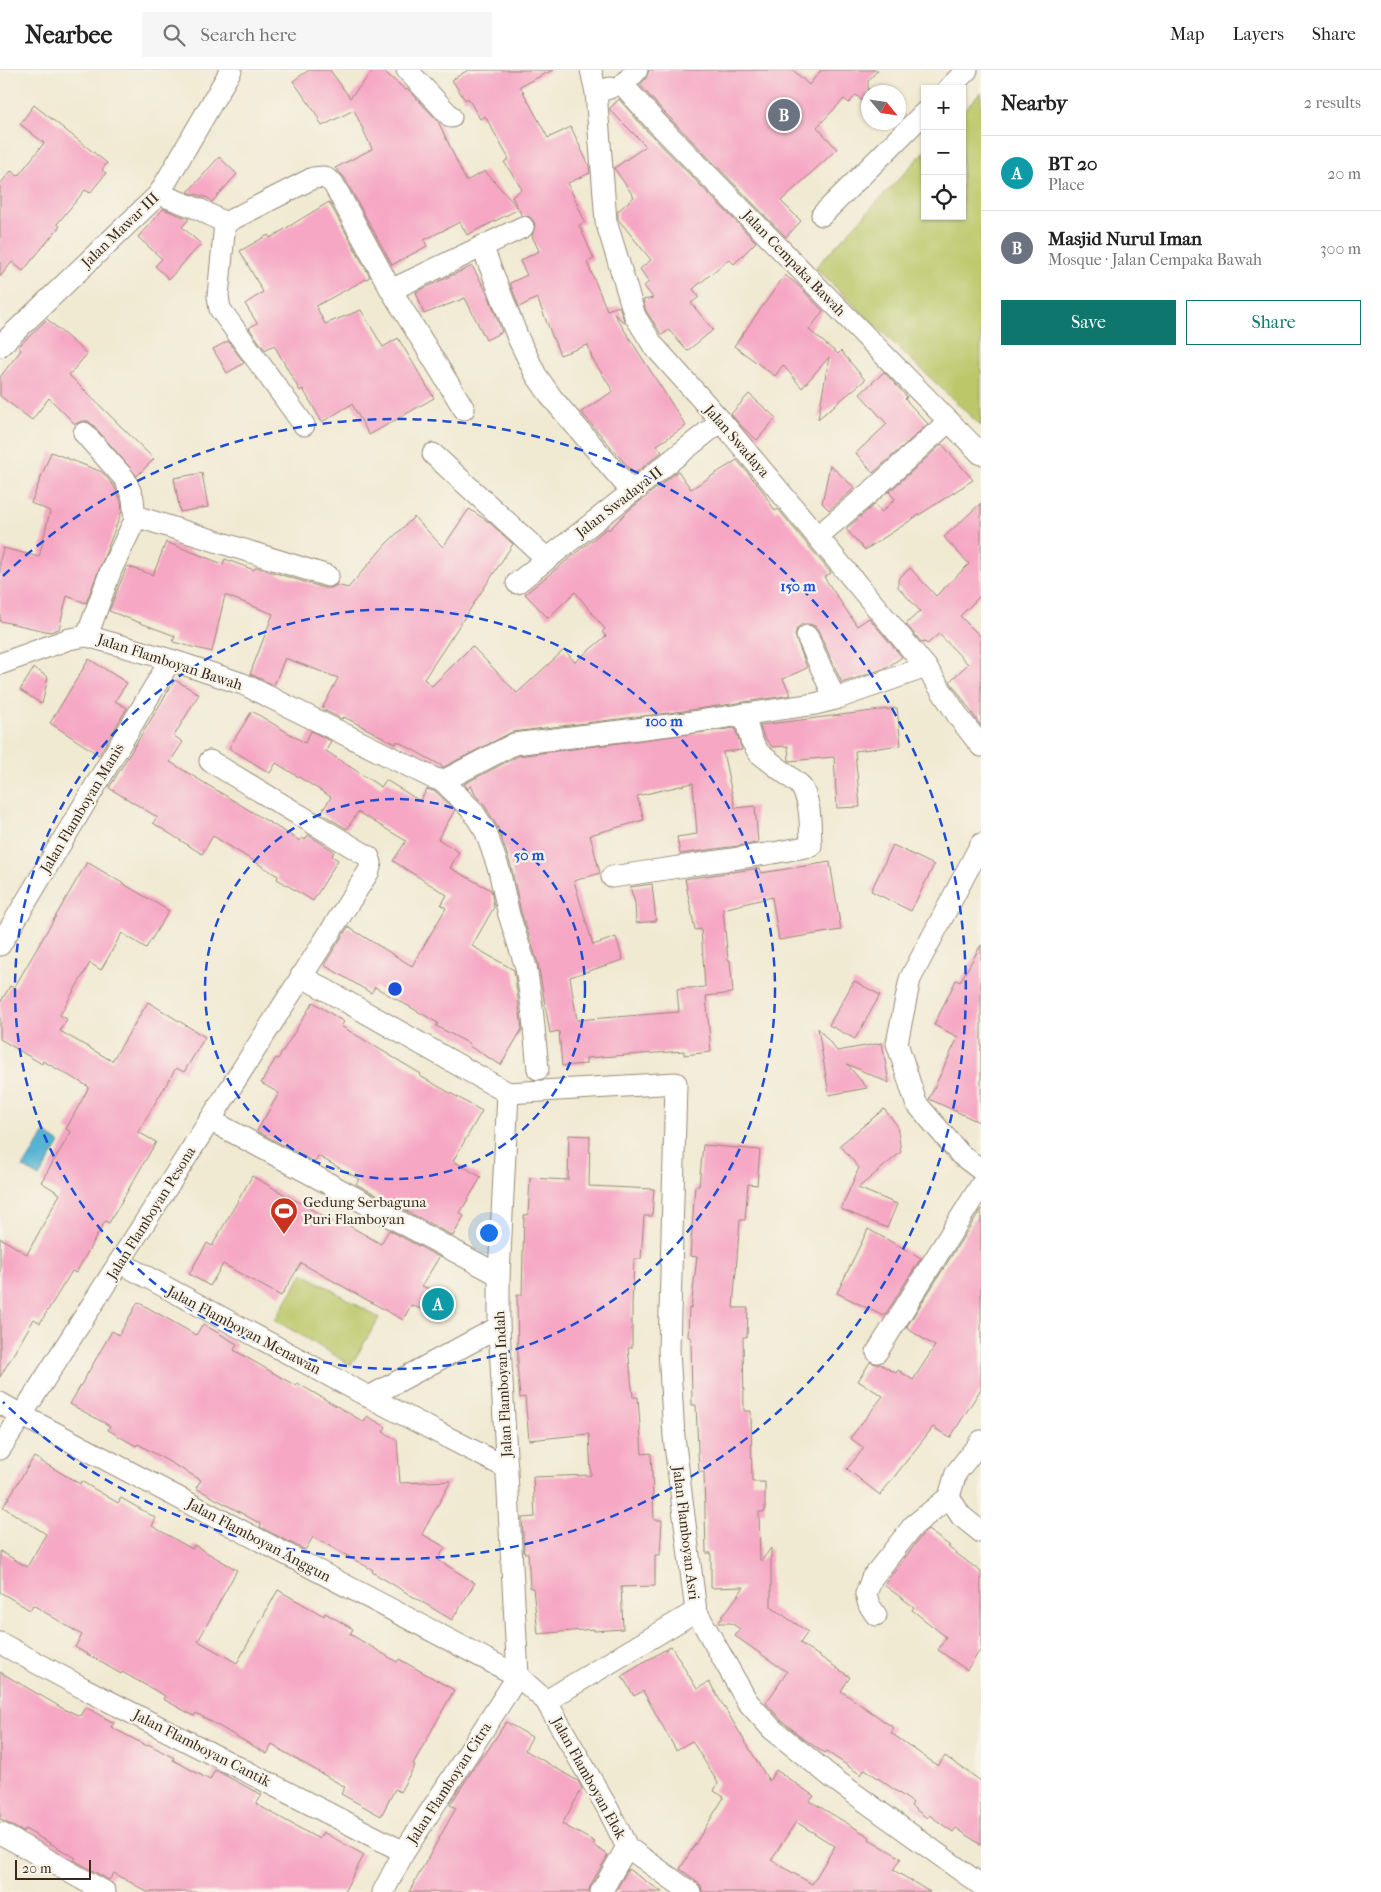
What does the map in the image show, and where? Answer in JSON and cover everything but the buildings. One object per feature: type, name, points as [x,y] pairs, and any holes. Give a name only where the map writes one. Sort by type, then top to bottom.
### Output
[{"type":"street","name":"Jalan Mawar III","points":[[0,346],[159,194],[231,70]]},
{"type":"street","points":[[407,70],[451,117]]},
{"type":"street","name":"Jalan Swadaya","points":[[591,70],[596,92],[606,221],[635,316],[653,345],[721,421],[926,667],[960,719],[981,746]]},
{"type":"street","points":[[952,85],[966,70]]},
{"type":"street","points":[[596,92],[630,77]]},
{"type":"street","name":"Jalan Cempaka Bawah","points":[[630,77],[655,121],[981,454]]},
{"type":"street","points":[[822,215],[921,116]]},
{"type":"street","points":[[225,224],[314,178],[324,177],[333,183],[391,290],[464,409]]},
{"type":"street","points":[[159,194],[200,210],[225,224]]},
{"type":"street","points":[[225,224],[218,296],[220,309],[304,425]]},
{"type":"street","points":[[391,290],[523,227]]},
{"type":"street","points":[[482,246],[518,338],[536,374],[552,398],[632,492]]},
{"type":"street","name":"Jalan Swadaya II","points":[[517,583],[721,421]]},
{"type":"street","points":[[818,536],[874,489],[949,421]]},
{"type":"street","points":[[84,433],[125,478],[133,498],[135,516],[135,520],[110,570],[87,636]]},
{"type":"street","points":[[433,454],[547,559]]},
{"type":"street","points":[[135,516],[328,576]]},
{"type":"street","name":"Jalan Flamboyan Bawah","points":[[0,664],[69,639],[87,636],[171,660],[242,684],[433,778],[444,781],[465,801],[486,832],[499,870],[509,915],[526,967],[538,1069]]},
{"type":"street","points":[[806,636],[835,699]]},
{"type":"street","points":[[444,781],[514,744],[616,730],[686,723],[815,704],[835,699],[926,667]]},
{"type":"street","name":"Jalan Flamboyan Manis","points":[[0,944],[164,671]]},
{"type":"street","points":[[612,877],[811,846],[809,816],[804,791],[786,773],[759,753],[751,740],[744,714]]},
{"type":"street","name":"Jalan Flamboyan Pesona","points":[[0,1449],[369,871],[371,863],[369,858],[210,761]]},
{"type":"street","points":[[981,844],[910,979],[897,1043],[916,1103],[960,1154],[981,1170]]},
{"type":"street","points":[[301,976],[508,1093]]},
{"type":"street","name":"Jalan Flamboyan Asri","points":[[508,1093],[676,1084],[669,1350],[674,1437],[696,1611],[747,1701],[772,1729],[834,1779],[981,1885]]},
{"type":"street","name":"Jalan Flamboyan Indah","points":[[508,1093],[499,1275],[499,1327],[518,1676]]},
{"type":"street","points":[[210,1120],[499,1275]]},
{"type":"street","points":[[878,1352],[981,1186]]},
{"type":"street","name":"Jalan Flamboyan Menawan","points":[[120,1262],[369,1397],[507,1468]]},
{"type":"street","points":[[369,1397],[499,1327]]},
{"type":"street","name":"Jalan Flamboyan Anggun","points":[[0,1403],[518,1676]]},
{"type":"street","points":[[876,1615],[869,1605],[866,1594],[872,1578],[912,1526],[949,1497],[956,1473],[981,1441]]},
{"type":"street","points":[[949,1497],[961,1516],[981,1532]]},
{"type":"street","points":[[546,1701],[696,1611]]},
{"type":"street","name":"Jalan Flamboyan Cantik","points":[[0,1644],[404,1852]]},
{"type":"street","name":"Jalan Flamboyan Elok","points":[[518,1676],[546,1701],[627,1846],[690,1892]]},
{"type":"street","name":"Jalan Flamboyan Citra","points":[[383,1892],[404,1852],[518,1676]]},
{"type":"street","points":[[0,1833],[105,1892]]},
{"type":"street","points":[[601,1892],[627,1846]]},
{"type":"green space","points":[[981,92],[981,426],[815,268],[921,155],[921,220],[966,220],[966,108]]},
{"type":"green space","points":[[303,1273],[379,1318],[351,1365],[275,1320]]},
{"type":"water","points":[[45,1133],[60,1143],[39,1177],[23,1167]]},
{"type":"place","name":"Masjid Nurul Iman","points":[[784,115]]},
{"type":"place","name":"Gedung Serbaguna Puri Flamboyan","points":[[284,1235]]},
{"type":"place","name":"BT 20","points":[[438,1304]]}]
